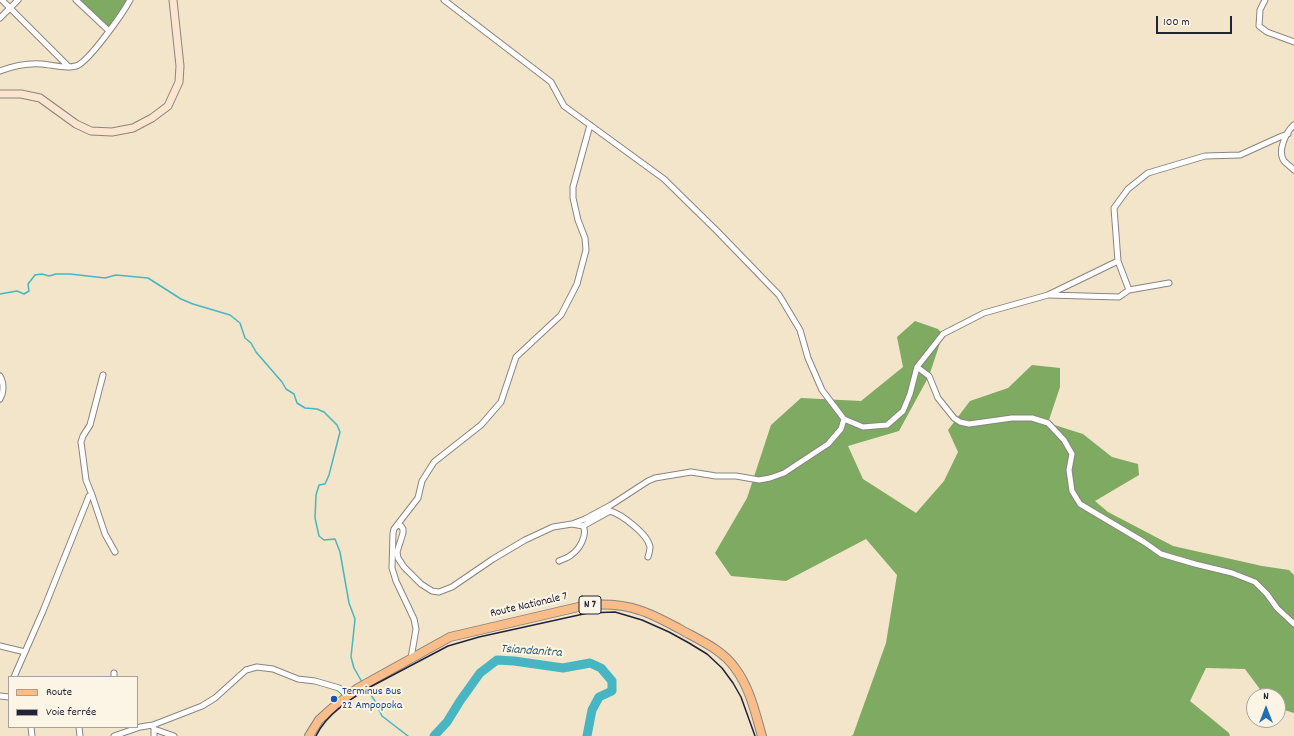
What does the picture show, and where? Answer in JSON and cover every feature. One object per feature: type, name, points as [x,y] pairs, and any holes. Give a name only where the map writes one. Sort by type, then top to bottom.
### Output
[{"type":"main road","name":"Route Nationale 7","points":[[347,695],[369,681],[450,637],[587,605],[616,605],[639,610],[664,621],[720,652],[734,666],[747,687],[762,736]]},
{"type":"main road","name":"N 7","points":[[309,736],[319,720],[347,695]]},
{"type":"street","points":[[2,0],[69,67]]},
{"type":"street","points":[[0,18],[18,0]]},
{"type":"street","points":[[76,0],[109,31]]},
{"type":"street","points":[[1,70],[24,65],[41,64],[69,67],[78,66],[94,50],[109,31],[125,10],[130,0]]},
{"type":"street","points":[[0,94],[21,94],[40,98],[76,124],[91,131],[112,132],[133,128],[152,118],[168,106],[179,82],[180,66],[173,0]]},
{"type":"street","points":[[444,0],[551,82],[564,106],[664,179],[779,295],[800,330],[808,358],[822,390],[844,419],[863,427],[887,425],[903,411],[910,394],[917,367],[944,334],[984,313],[1048,295],[1118,261]]},
{"type":"street","points":[[1265,0],[1260,10],[1260,26],[1267,32],[1294,42]]},
{"type":"street","points":[[411,658],[416,629],[414,619],[396,581],[392,568],[394,529],[418,498],[422,481],[434,462],[481,425],[501,402],[516,356],[561,315],[577,284],[586,250],[585,238],[578,220],[573,198],[573,187],[590,125]]},
{"type":"street","points":[[1294,125],[1284,142],[1282,152],[1283,160],[1294,170]]},
{"type":"street","points":[[1129,290],[1118,261],[1114,208],[1128,189],[1148,173],[1205,156],[1240,155],[1288,134]]},
{"type":"street","points":[[1048,295],[1118,297],[1129,290],[1169,283]]},
{"type":"street","points":[[917,367],[929,376],[938,398],[954,418],[960,422],[969,424],[1012,418],[1032,418],[1048,423],[1064,440],[1072,454],[1069,470],[1072,491],[1080,504],[1161,554],[1232,573],[1255,582],[1267,594],[1277,608],[1294,624]]},
{"type":"street","points":[[103,375],[90,425],[81,442],[81,451],[86,480],[105,534],[115,552]]},
{"type":"street","points":[[0,376],[3,382],[2,396],[0,399]]},
{"type":"street","points":[[397,525],[401,526],[403,529],[397,552],[398,558],[404,567],[421,584],[432,591],[439,592],[452,586],[525,540],[553,527],[572,524],[611,505],[655,478],[691,472],[716,476],[736,476],[759,480],[784,473],[828,444],[841,429],[844,419]]},
{"type":"street","points":[[14,676],[43,611],[89,496],[92,495]]},
{"type":"street","points":[[572,524],[583,526],[610,511],[616,512],[633,525],[648,541],[650,547],[648,556]]},
{"type":"street","points":[[559,561],[570,556],[577,550],[584,536],[585,530],[583,526]]},
{"type":"street","points":[[0,646],[25,652]]},
{"type":"street","points":[[154,727],[202,706],[215,698],[246,670],[257,667],[273,668],[298,679],[315,681],[339,688],[347,695]]},
{"type":"street","points":[[139,726],[154,727],[174,736]]},
{"type":"street","points":[[154,727],[154,736]]},
{"type":"street","points":[[114,736],[134,728]]},
{"type":"green space","points":[[79,0],[130,0],[111,30]]},
{"type":"green space","points":[[915,321],[938,329],[943,334],[929,376],[899,431],[848,446],[863,479],[916,513],[944,481],[958,452],[948,430],[970,401],[1008,388],[1032,365],[1060,368],[1060,387],[1048,423],[1083,434],[1112,457],[1138,464],[1139,475],[1095,501],[1108,512],[1173,546],[1262,566],[1289,570],[1294,575],[1294,713],[1286,710],[1286,688],[1259,688],[1245,669],[1206,668],[1190,701],[1229,733],[1230,736],[851,736],[853,735],[886,643],[897,575],[866,539],[786,581],[731,576],[715,553],[747,498],[771,425],[801,398],[861,401],[903,367],[897,337]]},
{"type":"waterway","points":[[0,294],[17,291],[24,294],[29,291],[28,284],[35,275],[42,274],[49,276],[56,274],[70,274],[105,278],[116,275],[148,278],[181,299],[230,315],[240,323],[245,338],[251,343],[256,352],[282,382],[286,389],[294,394],[297,403],[305,408],[317,409],[324,412],[337,425],[340,432],[329,475],[325,484],[319,485],[316,495],[315,518],[319,536],[324,540],[335,539],[340,552],[349,603],[355,619],[351,657],[354,668],[362,682]]},
{"type":"waterway","name":"Tsiandanitra","points":[[434,736],[447,722],[480,673],[497,660],[563,668],[590,663],[601,668],[612,681],[612,691],[599,697],[592,710],[587,736]]},
{"type":"waterway","points":[[366,688],[375,701],[382,716],[408,736]]},
{"type":"railway","points":[[316,736],[326,720],[348,701],[372,686],[448,646],[479,637],[588,613],[615,612],[642,620],[669,632],[707,654],[722,668],[733,683],[741,697],[755,736]]},
{"type":"place","name":"Terminus Bus 22 Ampopoka","points":[[334,699]]}]
